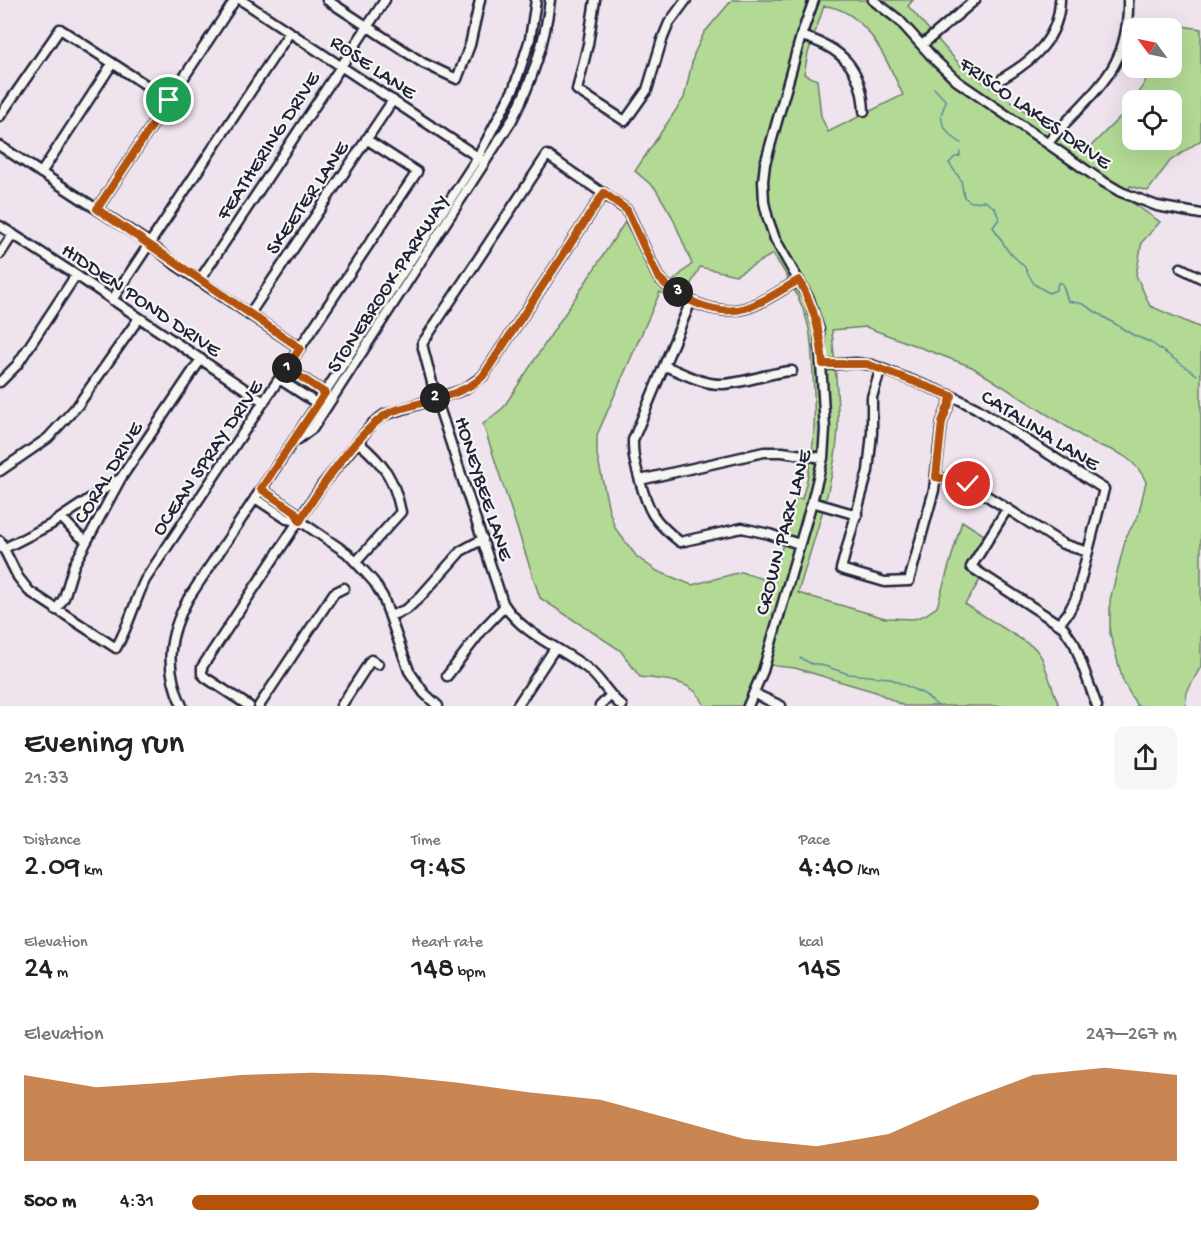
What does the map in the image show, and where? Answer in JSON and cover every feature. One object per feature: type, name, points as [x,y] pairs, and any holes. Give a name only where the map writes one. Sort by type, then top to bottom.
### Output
[{"type":"street","points":[[97,209],[235,0]]},
{"type":"street","name":"ROSE LANE","points":[[241,0],[487,162]]},
{"type":"street","points":[[327,0],[423,63],[457,79],[470,45],[480,0]]},
{"type":"street","name":"FEATHERING DRIVE","points":[[199,281],[385,0]]},
{"type":"street","name":"STONEBROOK PARKWAY","points":[[182,706],[171,674],[172,635],[188,599],[478,157],[514,88],[530,39],[536,0]]},
{"type":"street","name":"STONEBROOK PARKWAY","points":[[290,446],[313,428],[512,120],[529,87],[540,51],[550,0]]},
{"type":"street","points":[[595,0],[577,90],[625,121],[647,90],[662,40],[669,23],[683,1]]},
{"type":"street","name":"CROWN PARK LANE","points":[[748,706],[755,694],[823,458],[825,429],[823,364],[819,330],[815,313],[775,239],[764,202],[763,181],[765,164],[801,36],[814,0]]},
{"type":"street","name":"FRISCO LAKES DRIVE","points":[[873,0],[899,20],[957,81],[1102,181],[1133,197],[1158,206],[1201,214]]},
{"type":"street","points":[[922,45],[975,0]]},
{"type":"street","points":[[1003,78],[1044,47],[1057,21],[1060,0]]},
{"type":"street","points":[[1048,143],[1089,100],[1117,62],[1129,16],[1128,0]]},
{"type":"street","points":[[0,116],[60,29],[169,100]]},
{"type":"street","points":[[112,300],[290,32]]},
{"type":"street","points":[[801,36],[830,46],[848,61],[863,93],[864,111]]},
{"type":"street","points":[[41,173],[112,64]]},
{"type":"street","name":"SKEETER LANE","points":[[249,315],[393,100]]},
{"type":"street","name":"OCEAN SPRAY DRIVE","points":[[56,610],[116,648],[126,631],[145,580],[417,172],[366,139]]},
{"type":"street","points":[[0,146],[149,243],[199,281],[300,348]]},
{"type":"street","name":"HONEYBEE LANE","points":[[604,193],[547,155],[422,344],[436,398],[505,606],[519,624],[587,668],[610,696],[622,706]]},
{"type":"street","points":[[249,706],[206,678],[202,671],[203,665],[323,484],[373,423],[384,415],[463,390],[483,376],[604,193],[627,210],[658,277],[666,286],[691,301],[721,310],[747,308],[799,280]]},
{"type":"street","name":"HIDDEN POND DRIVE","points":[[0,226],[264,402]]},
{"type":"street","points":[[0,254],[13,234]]},
{"type":"street","points":[[1181,268],[1201,278]]},
{"type":"street","points":[[0,382],[17,365],[76,275]]},
{"type":"street","points":[[691,301],[633,440],[633,459],[645,500],[663,528],[680,542],[742,528],[799,544]]},
{"type":"street","points":[[0,471],[48,438],[78,405],[139,318]]},
{"type":"street","name":"CORAL DRIVE","points":[[56,610],[64,598],[74,565],[121,478],[201,359]]},
{"type":"street","name":"CATALINA LANE","points":[[823,364],[861,363],[881,368],[952,396],[976,408],[1104,489],[1088,552]]},
{"type":"street","points":[[665,366],[702,381],[722,384],[776,372],[792,371]]},
{"type":"street","points":[[279,379],[318,404],[329,404],[325,393],[287,368]]},
{"type":"street","points":[[881,368],[873,392],[870,459],[841,569],[885,582],[909,581],[936,477],[942,422],[952,396]]},
{"type":"street","points":[[356,562],[402,512],[393,484],[383,465],[358,442]]},
{"type":"street","points":[[640,480],[764,452],[782,452],[823,458]]},
{"type":"street","points":[[936,477],[968,484],[1063,544],[1088,552],[1076,598],[1059,624]]},
{"type":"street","points":[[56,610],[29,591],[18,578],[2,545],[24,540],[62,518],[121,478]]},
{"type":"street","points":[[261,489],[295,512],[300,521],[356,562],[374,582],[390,616],[409,671],[434,705]]},
{"type":"street","points":[[255,498],[287,519],[300,521]]},
{"type":"street","points":[[812,502],[857,514]]},
{"type":"street","points":[[1007,509],[971,567],[1059,624],[1075,645],[1097,706]]},
{"type":"street","points":[[62,518],[87,541]]},
{"type":"street","points":[[390,616],[406,609],[421,596],[461,551],[483,539]]},
{"type":"street","points":[[258,706],[333,593],[344,588]]},
{"type":"street","points":[[447,676],[483,629],[505,606]]},
{"type":"street","points":[[517,706],[555,648]]},
{"type":"street","points":[[341,706],[372,660],[378,664]]},
{"type":"street","points":[[755,694],[782,706]]},
{"type":"street","points":[[600,706],[610,696]]},
{"type":"green space","points":[[732,0],[913,0],[908,6],[962,67],[1084,153],[1122,115],[1122,150],[1182,150],[1182,90],[1140,90],[1147,78],[1182,78],[1182,26],[1201,29],[1201,140],[1170,161],[1148,191],[1130,186],[1127,199],[1160,222],[1142,242],[1136,275],[1150,306],[1201,328],[1201,666],[1187,692],[1185,706],[1137,706],[1123,681],[1110,633],[1110,600],[1126,537],[1138,516],[1146,482],[1132,462],[1111,449],[1094,444],[972,367],[866,327],[832,330],[838,403],[836,447],[823,510],[798,593],[885,618],[914,619],[925,615],[937,607],[962,521],[992,540],[976,563],[985,572],[965,604],[1035,648],[1042,658],[1059,706],[904,706],[876,692],[795,668],[761,662],[753,686],[742,706],[704,706],[694,690],[686,686],[668,680],[640,677],[620,650],[540,598],[483,424],[503,408],[625,222],[665,288],[692,264],[672,216],[655,188],[635,171],[684,98],[694,54],[704,33]],"holes":[[[824,6],[839,9],[864,27],[874,40],[903,95],[828,132],[821,116],[817,80],[804,74],[808,53]],[[773,254],[789,280],[807,319],[812,352],[814,423],[812,452],[802,499],[796,498],[772,582],[741,572],[692,585],[657,571],[637,557],[615,528],[597,455],[597,435],[660,292],[681,303],[700,267],[736,275]]]},
{"type":"waterway","points":[[934,88],[946,101],[941,115],[943,125],[950,135],[961,143]]},
{"type":"waterway","points":[[960,152],[960,156],[955,157],[949,163],[961,180],[964,197],[971,202],[985,201],[995,208],[999,219],[993,227],[1008,251],[1024,266],[1034,284],[1049,293],[1056,290],[1058,283],[1062,283],[1068,301],[1083,304],[1133,335],[1150,342],[1197,375]]},
{"type":"waterway","points":[[800,658],[812,664],[849,674],[889,678],[924,694],[938,706]]},
{"type":"route","points":[[169,100],[97,209],[300,348],[287,368],[325,393],[261,489],[295,512],[300,521],[323,484],[373,423],[393,411],[463,390],[483,376],[604,193],[627,210],[635,223],[658,277],[666,286],[691,301],[721,310],[747,308],[799,280],[815,313],[823,364],[867,364],[952,396],[942,422],[936,477],[968,484]]}]
